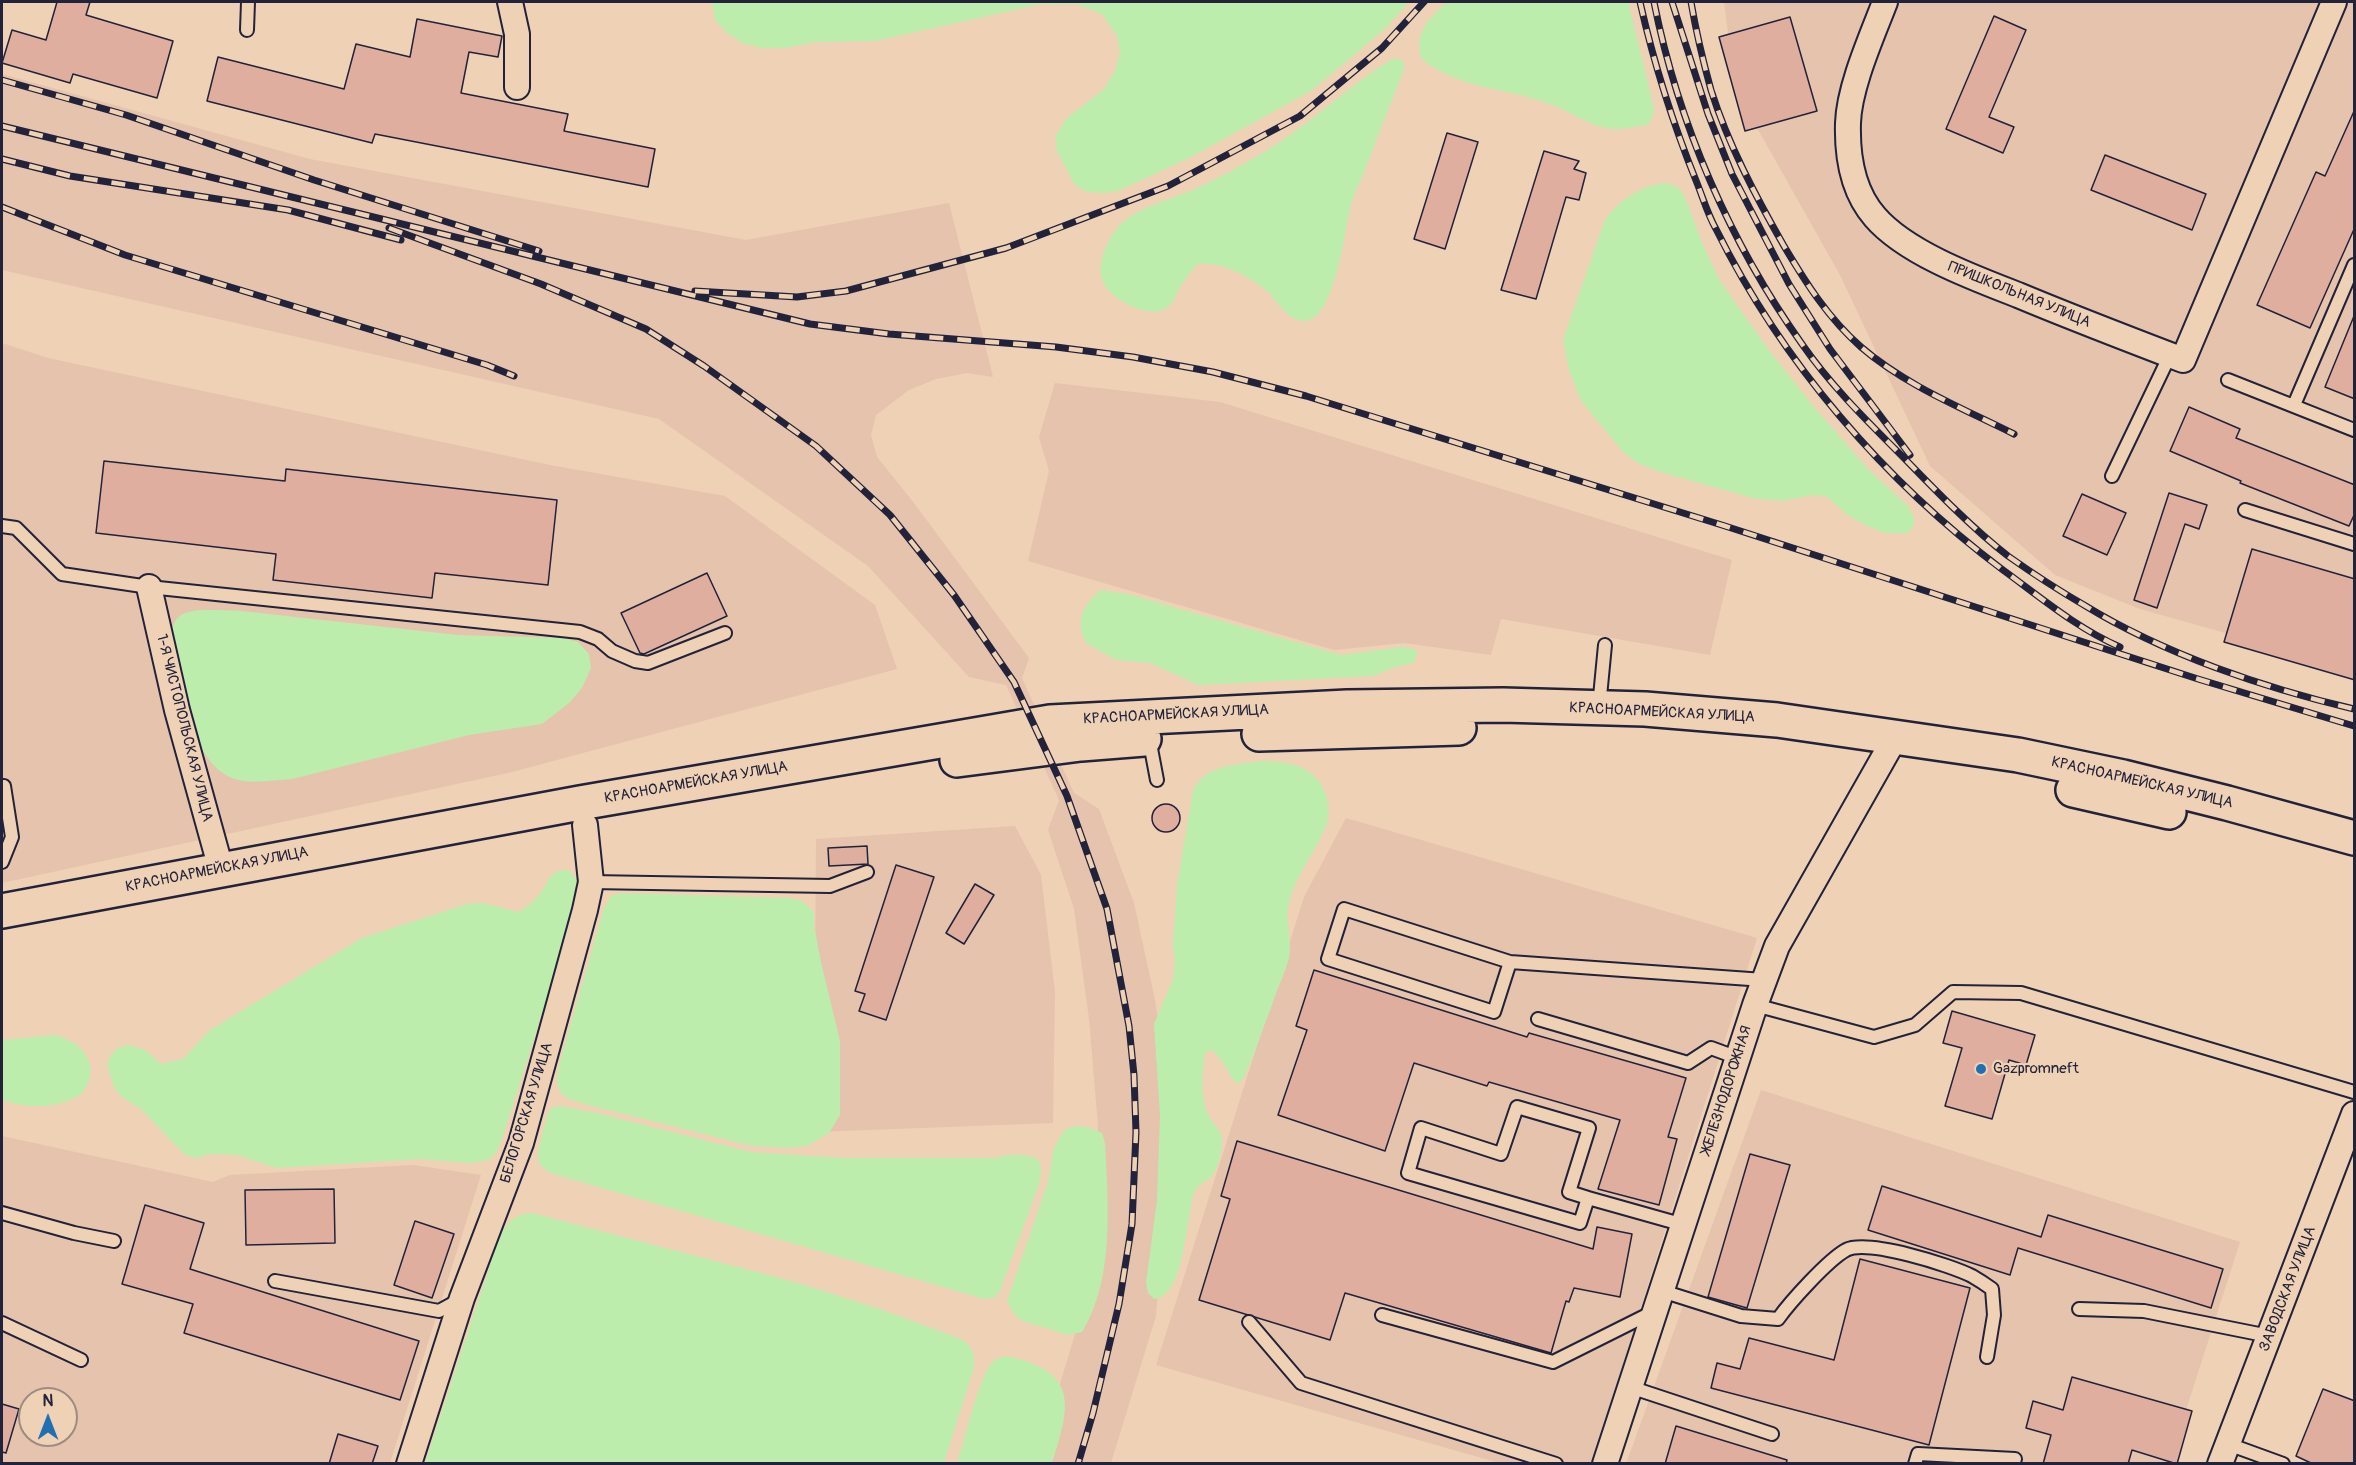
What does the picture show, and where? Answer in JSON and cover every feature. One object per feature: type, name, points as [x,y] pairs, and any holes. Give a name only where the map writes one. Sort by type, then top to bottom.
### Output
[{"type":"main road","name":"КРАСНОАРМЕЙСКАЯ УЛИЦА","points":[[2,911],[580,803],[1050,722],[1347,706],[1503,705],[1716,714],[1891,745],[2010,777],[2265,835],[2355,862]]},
{"type":"main road","name":"КРАСНОАРМЕЙСКАЯ УЛИЦА","points":[[2,932],[585,825],[966,759],[1149,738],[1465,728],[1599,728],[1891,745],[2018,755],[2123,777],[2355,838]]},
{"type":"street","points":[[510,2],[517,34],[517,87]]},
{"type":"street","name":"ПРИШКОЛЬНАЯ УЛИЦА","points":[[1885,2],[1855,87],[1848,121],[1848,148],[1853,177],[1875,217],[1897,237],[1955,270],[2177,357]]},
{"type":"street","points":[[2177,357],[2334,2]]},
{"type":"street","name":"1-Я ЧИСТОПОЛЬСКАЯ УЛИЦА","points":[[149,587],[177,710],[221,869]]},
{"type":"street","name":"ЖЕЛЕЗНОДОРОЖНАЯ","points":[[1605,1464],[1755,1005],[1777,946],[1891,745]]},
{"type":"street","name":"БЕЛОГОРСКАЯ УЛИЦА","points":[[409,1464],[462,1298],[521,1143],[591,882],[585,825]]},
{"type":"street","name":"ЗАВОДСКАЯ УЛИЦА","points":[[2224,1454],[2355,1114]]},
{"type":"lane","points":[[247,30],[248,2]]},
{"type":"lane","points":[[2294,405],[2355,265]]},
{"type":"lane","points":[[2112,476],[2177,357]]},
{"type":"lane","points":[[2228,380],[2355,430]]},
{"type":"lane","points":[[2244,510],[2355,544]]},
{"type":"lane","points":[[2,526],[16,528],[62,574],[149,587],[580,632],[598,639],[612,651],[627,658],[648,663],[724,633]]},
{"type":"lane","points":[[1599,708],[1605,645]]},
{"type":"lane","points":[[1149,738],[1157,780]]},
{"type":"lane","points":[[2,862],[12,837],[4,786]]},
{"type":"lane","points":[[591,882],[830,886],[867,872]]},
{"type":"lane","points":[[1510,962],[1494,1012],[1328,959],[1344,909],[1510,962],[1764,980]]},
{"type":"lane","points":[[1755,1005],[1874,1037],[1915,1025],[1953,992],[2021,993],[2355,1092]]},
{"type":"lane","points":[[1538,1019],[1688,1063],[1711,1048],[1738,1058]]},
{"type":"lane","points":[[1588,1198],[1580,1223],[1408,1173],[1420,1128],[1501,1154],[1517,1107],[1589,1128],[1569,1192],[1684,1225]]},
{"type":"lane","points":[[2,1213],[74,1233],[114,1240]]},
{"type":"lane","points":[[1382,1315],[1552,1362],[1659,1301],[1741,1316],[1778,1319],[1790,1301],[1848,1249],[1878,1248],[1943,1264],[1972,1276],[1992,1288],[1994,1315],[1987,1357]]},
{"type":"lane","points":[[275,1281],[439,1311],[462,1298]]},
{"type":"lane","points":[[2079,1309],[2144,1311],[2269,1336]]},
{"type":"lane","points":[[1249,1322],[1301,1383],[1556,1464]]},
{"type":"lane","points":[[2,1323],[81,1360]]},
{"type":"lane","points":[[1630,1387],[1772,1434]]},
{"type":"lane","points":[[1915,1464],[1918,1454],[2015,1459]]},
{"type":"lane","points":[[2224,1454],[2283,1464]]},
{"type":"shaded area","points":[[1724,2],[2354,2],[2354,669],[2140,609],[2055,575],[1930,466],[1840,275],[1756,126],[1728,33]]},
{"type":"shaded area","points":[[2,74],[310,159],[746,240],[949,203],[993,377],[967,373],[936,379],[909,390],[876,415],[871,435],[877,457],[1029,658],[1022,678],[1074,793],[1099,809],[1134,903],[1155,1000],[1172,1113],[1156,1316],[1111,1463],[1036,1463],[1086,1298],[1095,1238],[1098,1125],[1089,1019],[1074,909],[1048,830],[1059,800],[1006,685],[969,677],[868,566],[659,419],[2,270]]},
{"type":"shaded area","points":[[2,343],[48,358],[550,465],[725,496],[875,605],[897,669],[512,772],[2,883]]},
{"type":"shaded area","points":[[1055,383],[1220,402],[1732,560],[1710,655],[1501,619],[1491,655],[1404,643],[1334,650],[1028,561],[1049,471],[1039,437]]},
{"type":"shaded area","points":[[1346,818],[1757,938],[1592,1463],[1499,1463],[1156,1365],[1304,897]]},
{"type":"shaded area","points":[[1015,826],[1041,875],[1055,992],[1053,1123],[814,1132],[816,839]]},
{"type":"shaded area","points":[[1761,1090],[2240,1242],[2169,1463],[1626,1464]]},
{"type":"shaded area","points":[[2,1136],[213,1182],[230,1175],[413,1165],[481,1175],[390,1463],[2,1464]]},
{"type":"green space","points":[[712,2],[1409,2],[1385,29],[1311,91],[1189,158],[1118,191],[1104,193],[1086,192],[1074,184],[1056,149],[1056,135],[1066,119],[1104,89],[1115,71],[1120,53],[1117,36],[1102,14],[1076,4],[1036,5],[876,41],[817,42],[785,48],[761,48],[742,43],[726,32],[715,20]]},
{"type":"green space","points":[[1446,2],[1628,2],[1654,108],[1648,125],[1621,129],[1603,127],[1547,103],[1481,86],[1449,76],[1434,68],[1421,58],[1420,40],[1424,27]]},
{"type":"green space","points":[[1392,59],[1401,59],[1404,64],[1403,72],[1353,198],[1332,287],[1318,314],[1309,320],[1296,319],[1285,312],[1260,286],[1233,270],[1214,265],[1196,265],[1171,304],[1162,310],[1147,311],[1130,306],[1105,286],[1101,277],[1101,267],[1105,248],[1115,231],[1129,217],[1207,183],[1259,155],[1294,132]]},
{"type":"green space","points":[[1668,183],[1678,187],[1684,195],[1720,281],[1768,349],[1814,407],[1869,470],[1908,506],[1914,517],[1914,525],[1908,533],[1885,533],[1865,525],[1849,516],[1826,496],[1812,495],[1783,501],[1753,498],[1660,472],[1638,463],[1624,453],[1581,401],[1569,370],[1563,340],[1604,222],[1616,207],[1631,195],[1650,186]]},
{"type":"green space","points":[[1101,590],[1128,594],[1341,655],[1402,647],[1418,652],[1413,663],[1395,667],[1374,676],[1199,685],[1150,663],[1116,660],[1086,643],[1081,620],[1085,607]]},
{"type":"green space","points":[[200,610],[241,611],[458,635],[562,638],[578,642],[589,654],[591,668],[582,688],[569,703],[542,724],[469,735],[292,779],[261,782],[239,780],[217,769],[196,736],[183,695],[171,637],[176,620],[185,613]]},
{"type":"green space","points":[[1263,761],[1284,762],[1311,773],[1323,788],[1328,802],[1328,819],[1322,836],[1292,892],[1288,910],[1289,958],[1242,1081],[1236,1083],[1219,1057],[1211,1050],[1205,1053],[1204,1102],[1222,1139],[1221,1155],[1213,1175],[1198,1186],[1194,1193],[1183,1254],[1172,1285],[1164,1295],[1154,1299],[1148,1293],[1146,1283],[1157,1200],[1160,1115],[1154,1024],[1173,979],[1177,885],[1193,790],[1206,775],[1223,767]]},
{"type":"green space","points":[[568,870],[579,881],[579,897],[503,1136],[497,1151],[489,1160],[470,1163],[420,1159],[276,1168],[237,1155],[209,1154],[199,1158],[192,1157],[184,1154],[141,1109],[122,1097],[114,1088],[107,1065],[110,1056],[118,1048],[129,1045],[145,1050],[161,1064],[183,1059],[210,1030],[362,938],[467,904],[484,903],[518,912],[541,893],[552,875]]},
{"type":"green space","points":[[620,893],[790,898],[802,901],[814,912],[814,926],[821,962],[840,1041],[840,1115],[829,1133],[807,1146],[787,1148],[752,1146],[574,1101],[559,1090],[557,1076],[559,1065],[604,908],[611,896]]},
{"type":"green space","points":[[55,1035],[78,1046],[88,1060],[91,1067],[90,1076],[83,1091],[65,1102],[47,1106],[19,1105],[2,1100],[2,1040]]},
{"type":"green space","points":[[560,1106],[593,1112],[751,1152],[842,1158],[994,1158],[1022,1155],[1038,1159],[1041,1169],[1040,1181],[1000,1291],[994,1298],[984,1299],[550,1173],[539,1164],[538,1152],[548,1112],[553,1107]]},
{"type":"green space","points":[[1076,1126],[1087,1127],[1102,1133],[1105,1143],[1108,1215],[1105,1265],[1093,1311],[1082,1332],[1068,1335],[1020,1320],[1007,1301],[1048,1182],[1053,1151],[1066,1129]]},
{"type":"green space","points":[[532,1213],[795,1282],[880,1309],[961,1339],[969,1345],[972,1351],[974,1367],[944,1463],[425,1463],[500,1235],[513,1219]]},
{"type":"green space","points":[[1006,1356],[1047,1371],[1058,1381],[1063,1393],[1065,1408],[1052,1463],[957,1463],[985,1374],[993,1361]]},
{"type":"building","points":[[57,2],[90,2],[86,15],[173,41],[157,98],[73,74],[70,83],[2,63],[12,30],[46,40]]},
{"type":"building","points":[[1994,16],[2026,30],[1989,117],[2014,127],[2003,153],[1946,129]]},
{"type":"building","points":[[1790,17],[1817,111],[1745,131],[1719,37]]},
{"type":"building","points":[[417,19],[502,36],[498,57],[469,52],[461,93],[568,114],[564,131],[655,149],[648,187],[375,134],[372,143],[207,101],[218,57],[344,89],[356,44],[410,57]]},
{"type":"building","points":[[2355,109],[2355,227],[2310,328],[2257,305],[2316,172],[2325,176]]},
{"type":"building","points":[[1447,133],[1478,142],[1445,249],[1414,239]]},
{"type":"building","points":[[1544,151],[1579,161],[1574,169],[1586,173],[1579,200],[1566,197],[1536,299],[1501,290]]},
{"type":"building","points":[[2105,155],[2206,194],[2192,230],[2091,190]]},
{"type":"building","points":[[2355,316],[2355,399],[2325,387]]},
{"type":"building","points":[[2189,407],[2240,429],[2236,438],[2355,485],[2355,513],[2349,526],[2240,483],[2241,481],[2170,451]]},
{"type":"building","points":[[104,461],[285,481],[286,469],[557,500],[548,585],[435,573],[432,598],[273,580],[276,554],[96,533]]},
{"type":"building","points":[[2169,493],[2207,505],[2199,529],[2185,524],[2157,608],[2134,600]]},
{"type":"building","points":[[2082,494],[2126,513],[2107,555],[2063,536]]},
{"type":"building","points":[[2252,549],[2355,579],[2355,680],[2224,642]]},
{"type":"building","points":[[707,573],[727,616],[644,654],[640,653],[621,613]]},
{"type":"building","points":[[1166,804],[1176,808],[1180,818],[1176,828],[1166,832],[1156,828],[1152,818],[1156,808]]},
{"type":"building","points":[[867,846],[868,864],[829,866],[828,848]]},
{"type":"building","points":[[896,865],[934,877],[886,1020],[859,1011],[865,994],[855,991]]},
{"type":"building","points":[[975,884],[994,895],[964,944],[946,933]]},
{"type":"building","points":[[1314,970],[1527,1037],[1529,1033],[1686,1078],[1668,1137],[1677,1139],[1659,1205],[1598,1189],[1620,1120],[1489,1082],[1487,1086],[1414,1063],[1385,1151],[1278,1115],[1307,1030],[1296,1026]]},
{"type":"building","name":"Gazpromneft","points":[[1952,1011],[2035,1035],[2026,1065],[2009,1060],[1992,1119],[1945,1106],[1962,1048],[1943,1043]]},
{"type":"building","points":[[1237,1141],[1593,1249],[1597,1227],[1632,1234],[1620,1297],[1574,1288],[1569,1302],[1566,1301],[1551,1353],[1345,1293],[1330,1340],[1199,1300],[1230,1199],[1221,1196]]},
{"type":"building","points":[[1750,1154],[1790,1165],[1747,1308],[1708,1297]]},
{"type":"building","points":[[1882,1186],[2041,1237],[2048,1215],[2223,1269],[2211,1308],[2018,1248],[2010,1275],[1868,1230]]},
{"type":"building","points":[[334,1189],[335,1243],[246,1245],[245,1190]]},
{"type":"building","points":[[145,1205],[204,1223],[190,1269],[419,1341],[400,1400],[184,1333],[193,1304],[122,1284]]},
{"type":"building","points":[[415,1221],[454,1234],[432,1298],[394,1285]]},
{"type":"building","points":[[1860,1259],[1970,1288],[1929,1445],[1711,1388],[1717,1363],[1740,1369],[1749,1338],[1834,1360]]},
{"type":"building","points":[[2072,1377],[2192,1411],[2177,1464],[2132,1450],[2128,1464],[2043,1464],[2051,1435],[2026,1428],[2033,1401],[2063,1410]]},
{"type":"building","points":[[2323,1389],[2355,1401],[2355,1464],[2313,1464],[2296,1456]]},
{"type":"building","points":[[2,1404],[18,1409],[18,1412],[6,1453],[2,1452]]},
{"type":"building","points":[[1676,1426],[1787,1460],[1786,1464],[1665,1464]]},
{"type":"building","points":[[338,1434],[378,1446],[372,1464],[329,1464]]},
{"type":"railway","points":[[695,291],[797,297],[846,291],[1006,248],[1168,186],[1300,116],[1382,48],[1424,2]]},
{"type":"railway","points":[[1640,2],[1665,94],[1711,218],[1742,278],[1804,372],[1877,458],[1959,535],[2060,612],[2104,640],[2120,647]]},
{"type":"railway","points":[[1654,2],[1664,47],[1692,137],[1730,223],[1752,265],[1802,344],[1825,374],[1928,483],[1968,522],[2008,556],[2115,623],[2181,654],[2250,680],[2354,709]]},
{"type":"railway","points":[[1672,2],[1708,114],[1732,174],[1789,284],[1830,349],[1910,455]]},
{"type":"railway","points":[[1691,2],[1711,90],[1743,170],[1818,300],[1849,336],[1878,361],[1934,395],[2014,434]]},
{"type":"railway","points":[[2,80],[126,115],[314,180],[539,251]]},
{"type":"railway","points":[[2,126],[810,324],[889,334],[1056,347],[1133,357],[1213,372],[1306,396],[1725,526],[2198,679],[2354,726]]},
{"type":"railway","points":[[2,159],[70,176],[288,210],[401,240]]},
{"type":"railway","points":[[2,207],[125,255],[487,365],[514,376]]},
{"type":"railway","points":[[389,228],[541,284],[646,329],[704,366],[816,446],[890,515],[954,595],[1014,682],[1067,796],[1107,909],[1129,1026],[1134,1075],[1136,1132],[1132,1224],[1119,1304],[1093,1413],[1078,1464]]},
{"type":"place","name":"Gazpromneft","points":[[1981,1069]]}]
